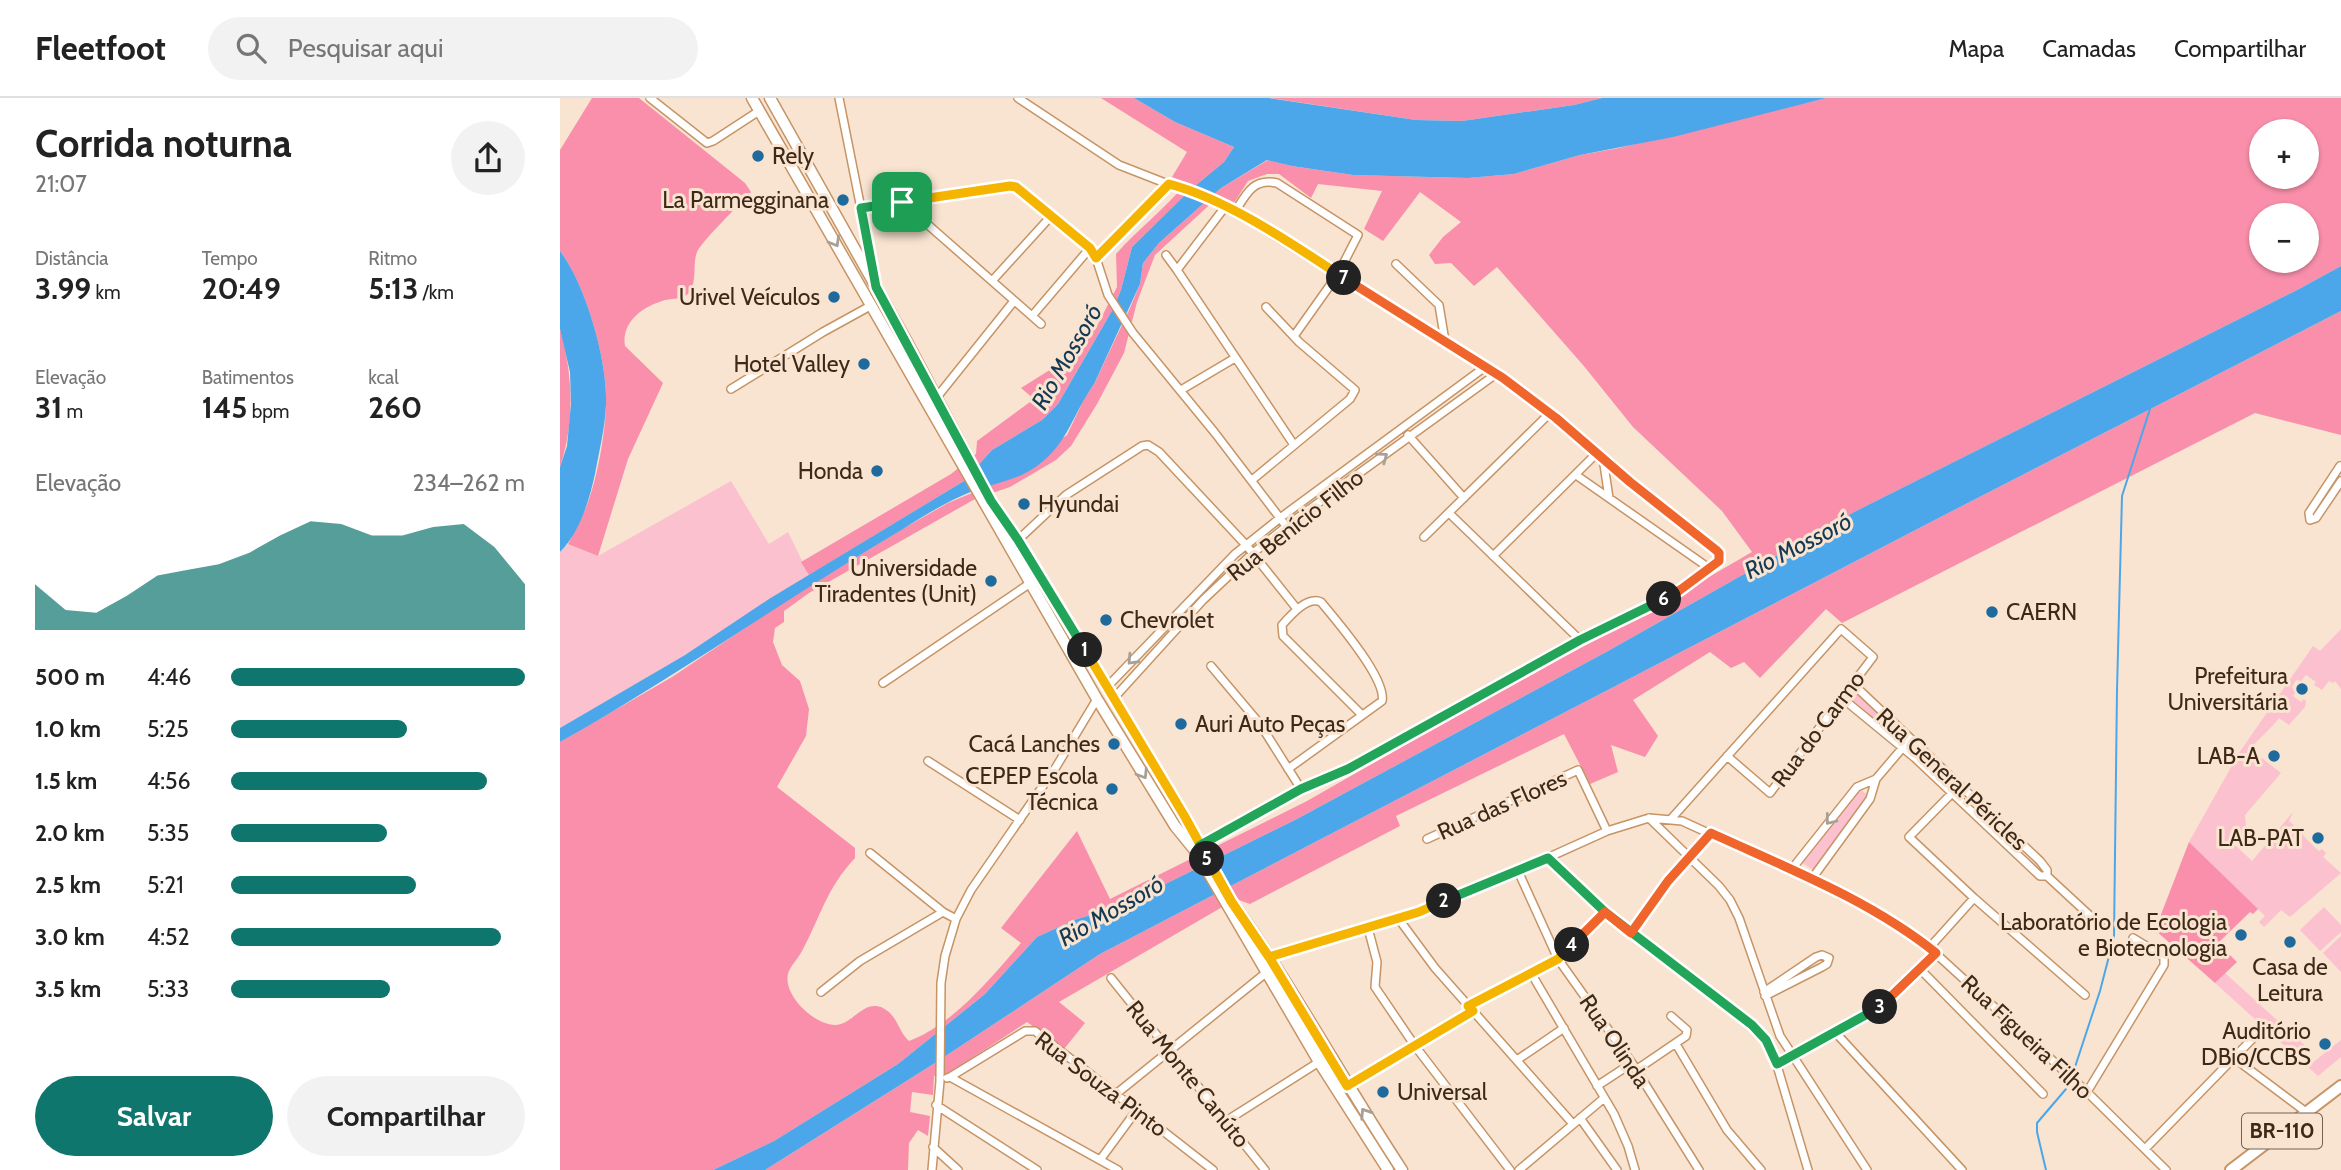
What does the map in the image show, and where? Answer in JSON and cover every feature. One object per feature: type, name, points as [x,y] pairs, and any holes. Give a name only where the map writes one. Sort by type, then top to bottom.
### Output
[{"type":"main road","points":[[752,98],[965,461],[1029,584],[1097,699],[1175,826],[1198,850]]},
{"type":"main road","points":[[770,98],[937,397],[965,461]]},
{"type":"main road","points":[[768,126],[781,119]]},
{"type":"main road","points":[[897,347],[907,342]]},
{"type":"main road","points":[[988,503],[1018,540],[1185,817],[1198,850],[1319,1062],[1385,1166],[1392,1156]]},
{"type":"main road","points":[[1061,637],[1073,630]]},
{"type":"main road","points":[[1229,902],[1269,957],[1347,1086],[1402,1170]]},
{"type":"main road","name":"BR-110","points":[[2231,1170],[2341,1086]]},
{"type":"street","points":[[650,98],[707,143],[759,111]]},
{"type":"street","points":[[839,98],[876,287]]},
{"type":"street","points":[[1018,98],[1108,159],[1235,212],[1496,374],[1550,413],[1716,550],[1720,558],[1680,590],[1580,640],[1348,769],[1301,789],[1198,850]]},
{"type":"street","points":[[1235,212],[1254,185],[1269,181],[1277,183],[1358,235],[1338,274],[1294,337]]},
{"type":"street","points":[[1096,258],[1173,185]]},
{"type":"street","points":[[861,208],[1010,186],[1023,191],[1090,248],[1108,295],[1133,333],[1181,390],[1286,526]]},
{"type":"street","points":[[902,202],[1041,324]]},
{"type":"street","points":[[1177,270],[1224,207]]},
{"type":"street","points":[[992,281],[1052,215]]},
{"type":"street","points":[[1032,316],[1090,248]]},
{"type":"street","points":[[1166,255],[1294,445]]},
{"type":"street","points":[[1396,264],[1439,305],[1445,341]]},
{"type":"street","points":[[937,397],[1014,301]]},
{"type":"street","points":[[731,389],[872,305]]},
{"type":"street","points":[[1252,480],[1353,396],[1354,390],[1353,386],[1294,337],[1266,307]]},
{"type":"street","points":[[1181,390],[1235,358]]},
{"type":"street","name":"Rua Benício Filho","points":[[1107,687],[1205,583],[1246,545],[1485,367]]},
{"type":"street","name":"Rua Benício Filho","points":[[1114,698],[1213,591],[1253,553],[1286,526],[1496,374]]},
{"type":"street","points":[[1424,537],[1550,413]]},
{"type":"street","points":[[1402,429],[1464,498]]},
{"type":"street","points":[[1018,540],[1066,495],[1147,445],[1159,452],[1246,545],[1297,610]]},
{"type":"street","points":[[1493,556],[1576,475],[1600,456]]},
{"type":"street","points":[[1600,456],[1609,498]]},
{"type":"street","points":[[2341,467],[2309,513],[2310,520],[2316,518],[2341,481]]},
{"type":"street","points":[[1576,475],[1709,568]]},
{"type":"street","points":[[1449,513],[1580,640]]},
{"type":"street","points":[[1205,583],[1213,591]]},
{"type":"street","points":[[883,684],[1029,584]]},
{"type":"street","points":[[1288,769],[1362,715],[1383,698],[1381,688],[1355,645],[1321,602],[1312,601],[1297,610],[1282,625],[1281,632],[1362,715]]},
{"type":"street","name":"Rua do Carmo","points":[[1671,819],[1727,756],[1841,629],[1873,657],[1770,793],[1727,756]]},
{"type":"street","points":[[1149,643],[1157,650]]},
{"type":"street","points":[[1211,666],[1260,724],[1301,789]]},
{"type":"street","name":"Rua General Péricles","points":[[1853,684],[2040,862],[2047,870],[2047,876]]},
{"type":"street","name":"Rua General Péricles","points":[[1842,698],[1903,748],[2040,876],[2047,876],[2101,925]]},
{"type":"street","points":[[932,1170],[940,1081],[939,1023],[945,956],[956,919],[971,890],[1056,767],[1097,699]]},
{"type":"street","points":[[1791,870],[1857,787],[1875,779],[1910,739]]},
{"type":"street","points":[[928,761],[1020,820]]},
{"type":"street","name":"Rua das Flores","points":[[1427,839],[1578,770],[1607,831]]},
{"type":"street","points":[[1811,880],[1870,799],[1875,779]]},
{"type":"street","points":[[1959,786],[1909,837],[1973,898],[2085,995]]},
{"type":"street","points":[[1649,818],[1719,886],[1735,909],[1780,1036],[1867,1170]]},
{"type":"street","name":"Rua Figueira Filho","points":[[1269,957],[1419,912],[1607,831],[1649,818],[1671,819],[1711,833],[1791,870],[1883,917],[1933,950],[2166,1170]]},
{"type":"street","points":[[1631,933],[1668,881],[1711,833]]},
{"type":"street","points":[[870,853],[943,912],[956,919]]},
{"type":"street","points":[[1548,858],[1605,912],[1752,1025],[1766,1040],[1777,1064],[1808,1170]]},
{"type":"street","name":"Rua Olinda","points":[[1518,871],[1558,959],[1634,1067],[1699,1170]]},
{"type":"street","points":[[1777,1064],[1882,1006],[1919,968],[1973,898]]},
{"type":"street","points":[[821,992],[860,961],[943,912]]},
{"type":"street","points":[[1347,1086],[1415,1046],[1471,1008],[1558,959],[1605,912]]},
{"type":"street","points":[[1398,918],[1435,968],[1573,1124]]},
{"type":"street","points":[[1368,928],[1377,962],[1375,987],[1415,1046],[1510,1170]]},
{"type":"street","points":[[2087,1093],[2164,965],[2164,957],[2133,938]]},
{"type":"street","points":[[1822,955],[1829,958],[1822,967],[1765,994],[1816,957],[1822,955]]},
{"type":"street","name":"Rua Figueira Filho","points":[[1919,968],[2043,1094]]},
{"type":"street","points":[[1116,1094],[1267,972]]},
{"type":"street","points":[[1531,973],[1622,1132],[1635,1170]]},
{"type":"street","name":"Rua Monte Canúto","points":[[1111,978],[1265,1170]]},
{"type":"street","points":[[1597,1086],[1676,1044],[1688,1033],[1671,1016]]},
{"type":"street","points":[[1517,1060],[1564,1028]]},
{"type":"street","name":"Rua Souza Pinto","points":[[950,1077],[1030,1030],[1041,1034],[1213,1170]]},
{"type":"street","points":[[1835,1032],[1962,1170]]},
{"type":"street","points":[[2145,1149],[2258,1033]]},
{"type":"street","points":[[1676,1044],[1727,1130],[1761,1170]]},
{"type":"street","points":[[2234,1058],[2306,1112]]},
{"type":"street","points":[[1226,1121],[1319,1062]]},
{"type":"street","points":[[940,1081],[950,1077],[1118,1170]]},
{"type":"street","points":[[1519,1170],[1603,1099]]},
{"type":"street","points":[[936,1105],[1037,1170]]},
{"type":"street","points":[[1100,1160],[1136,1111]]},
{"type":"street","points":[[1580,1118],[1617,1170]]},
{"type":"street","points":[[933,1147],[958,1170]]},
{"type":"shaded area","points":[[592,98],[639,98],[745,183],[751,192],[700,247],[696,257],[693,285],[688,294],[647,307],[634,317],[626,330],[625,346],[663,383],[628,459],[598,556],[568,544],[589,498],[600,458],[606,387],[599,347],[587,304],[570,266],[560,251],[560,150]]},
{"type":"shaded area","points":[[1101,98],[1134,98],[1175,122],[1234,147],[1224,162],[1189,191],[1132,247],[1113,309],[1058,404],[1042,420],[992,450],[964,481],[809,575],[801,562],[951,474],[976,454],[977,441],[1034,399],[1021,388],[1064,361],[1098,324],[1117,287],[1116,254],[1186,183],[1172,177],[1187,152]]},
{"type":"shaded area","points":[[1270,98],[1602,98],[1574,105],[1462,121],[1416,120]]},
{"type":"shaded area","points":[[1826,98],[2341,98],[2341,266],[1854,512],[1608,651],[1295,820],[1121,906],[1074,920],[1037,937],[985,994],[898,1064],[774,1141],[713,1170],[560,1170],[560,742],[672,677],[791,597],[904,528],[948,503],[991,485],[1067,435],[1130,308],[1140,284],[1143,263],[1159,243],[1221,188],[1268,160],[1353,175],[1468,178],[1514,174],[1580,155]],"holes":[[[1267,174],[1279,174],[1311,198],[1318,184],[1382,191],[1364,229],[1383,241],[1420,192],[1461,222],[1443,237],[1429,255],[1435,264],[1451,263],[1474,286],[1497,267],[1633,427],[1722,511],[1752,552],[1307,801],[1110,899],[1077,831],[1001,928],[1021,943],[971,999],[926,1033],[909,1041],[892,1015],[876,1006],[864,1009],[841,1024],[827,1024],[819,1020],[795,1000],[790,991],[788,974],[830,892],[855,858],[855,848],[777,787],[806,736],[809,709],[800,681],[782,665],[773,642],[775,628],[784,622],[784,611],[809,593],[975,499],[1010,487],[1056,460],[1071,446],[1124,353],[1137,302],[1155,255],[1218,197],[1234,203],[1248,181]]]},
{"type":"shaded area","points":[[2341,311],[2341,435],[2255,413],[1842,623],[1826,609],[1760,678],[1744,662],[1731,668],[1710,652],[1633,700],[1658,736],[1645,757],[1611,745],[1618,772],[1590,784],[1564,734],[1396,816],[1400,826],[1250,904],[1236,899],[1059,1002],[1085,1023],[1064,1049],[1027,1022],[946,1075],[934,1076],[933,1095],[912,1092],[910,1112],[930,1116],[928,1136],[918,1130],[909,1143],[908,1170],[765,1170],[935,1063],[1100,954]]},
{"type":"shaded area","points":[[560,329],[570,381],[570,416],[560,467]]},
{"type":"shaded area","points":[[731,481],[769,544],[788,532],[809,575],[685,655],[560,728],[560,552],[568,544],[598,556]]},
{"type":"shaded area","points":[[2341,629],[2341,689],[2335,681],[2329,681],[2322,690],[2306,675],[2301,681],[2296,680],[2292,687],[2295,693],[2293,696],[2301,702],[2304,699],[2305,707],[2289,725],[2279,718],[2252,747],[2254,752],[2281,773],[2245,815],[2246,829],[2234,844],[2252,861],[2293,812],[2289,821],[2319,851],[2322,849],[2326,853],[2323,857],[2341,873],[2290,917],[2281,910],[2264,927],[2259,922],[2265,916],[2189,842],[2239,753],[2313,646],[2320,651]]},
{"type":"shaded area","points":[[1853,688],[1903,738],[1898,741],[1847,697]]},
{"type":"shaded area","points":[[1857,787],[1869,796],[1813,870],[1801,862]]},
{"type":"shaded area","points":[[2189,842],[2258,909],[2253,914],[2250,912],[2218,943],[2221,946],[2218,950],[2222,954],[2226,951],[2237,962],[2215,983],[2155,930]]},
{"type":"shaded area","points":[[2324,907],[2341,925],[2341,932],[2320,951],[2300,930]]},
{"type":"shaded area","points":[[2341,936],[2341,972],[2323,953]]},
{"type":"shaded area","points":[[2225,973],[2309,1049],[2303,1054],[2311,1064],[2341,1040],[2341,1057],[2318,1076],[2215,983]]},
{"type":"water","points":[[1134,98],[1269,98],[1416,120],[1462,121],[1574,105],[1602,98],[1826,98],[1673,137],[1580,155],[1514,174],[1468,178],[1353,175],[1267,160],[1221,188],[1159,243],[1143,263],[1140,284],[1094,384],[1063,438],[1037,466],[1014,478],[964,495],[928,513],[647,691],[560,742],[560,728],[685,655],[769,599],[964,481],[992,450],[1042,420],[1058,404],[1113,309],[1132,247],[1189,191],[1224,162],[1234,147],[1175,122]]},
{"type":"water","points":[[560,251],[578,283],[594,325],[606,387],[606,405],[600,449],[587,505],[573,535],[560,552],[560,467],[567,446],[571,404],[570,372],[560,329]]},
{"type":"water","name":"Rio Mossoró","points":[[2341,266],[2341,311],[1100,954],[935,1063],[765,1170],[713,1170],[774,1141],[898,1064],[985,994],[1037,937],[1074,920],[1121,906],[1295,820],[1608,651],[1854,512]]},
{"type":"waterway","points":[[2074,1070],[2100,991],[2114,937],[2122,496],[2150,409]]},
{"type":"waterway","points":[[2046,1170],[2037,1123],[2066,1089]]},
{"type":"place","name":"Rely","points":[[758,156]]},
{"type":"place","name":"La Parmegginana","points":[[843,200]]},
{"type":"place","name":"Urivel Veículos","points":[[834,297]]},
{"type":"place","name":"Hotel Valley","points":[[864,364]]},
{"type":"place","name":"Honda","points":[[877,471]]},
{"type":"place","name":"Hyundai","points":[[1024,504]]},
{"type":"place","name":"Universidade Tiradentes (Unit)","points":[[991,581]]},
{"type":"place","name":"CAERN","points":[[1992,612]]},
{"type":"place","name":"Chevrolet","points":[[1106,620]]},
{"type":"place","name":"Prefeitura Universitária","points":[[2302,689]]},
{"type":"place","name":"Auri Auto Peças","points":[[1181,724]]},
{"type":"place","name":"Cacá Lanches","points":[[1114,744]]},
{"type":"place","name":"LAB-A","points":[[2274,756]]},
{"type":"place","name":"CEPEP Escola Técnica","points":[[1112,789]]},
{"type":"place","name":"LAB-PAT","points":[[2318,838]]},
{"type":"place","name":"Laboratório de Ecologia e Biotecnologia","points":[[2241,935]]},
{"type":"place","name":"Casa de Leitura","points":[[2290,942]]},
{"type":"place","name":"Auditório DBio/CCBS","points":[[2325,1044]]},
{"type":"place","name":"Universal","points":[[1383,1092]]},
{"type":"route","points":[[902,202],[861,208],[876,287],[991,501],[1018,540],[1114,698],[1185,817],[1199,846],[1231,901],[1269,957],[1419,912],[1548,858],[1605,912],[1631,933],[1752,1025],[1766,1040],[1777,1064],[1872,1013],[1936,953],[1921,940],[1873,911],[1711,833],[1668,881],[1631,933],[1605,912],[1558,959],[1468,1006],[1473,1011],[1347,1086],[1269,957],[1245,919],[1231,901],[1202,851],[1199,846],[1301,789],[1348,769],[1580,640],[1680,590],[1719,561],[1719,553],[1556,418],[1503,378],[1251,220],[1177,186],[1169,184],[1096,258],[1090,248],[1016,187],[902,202]]}]
